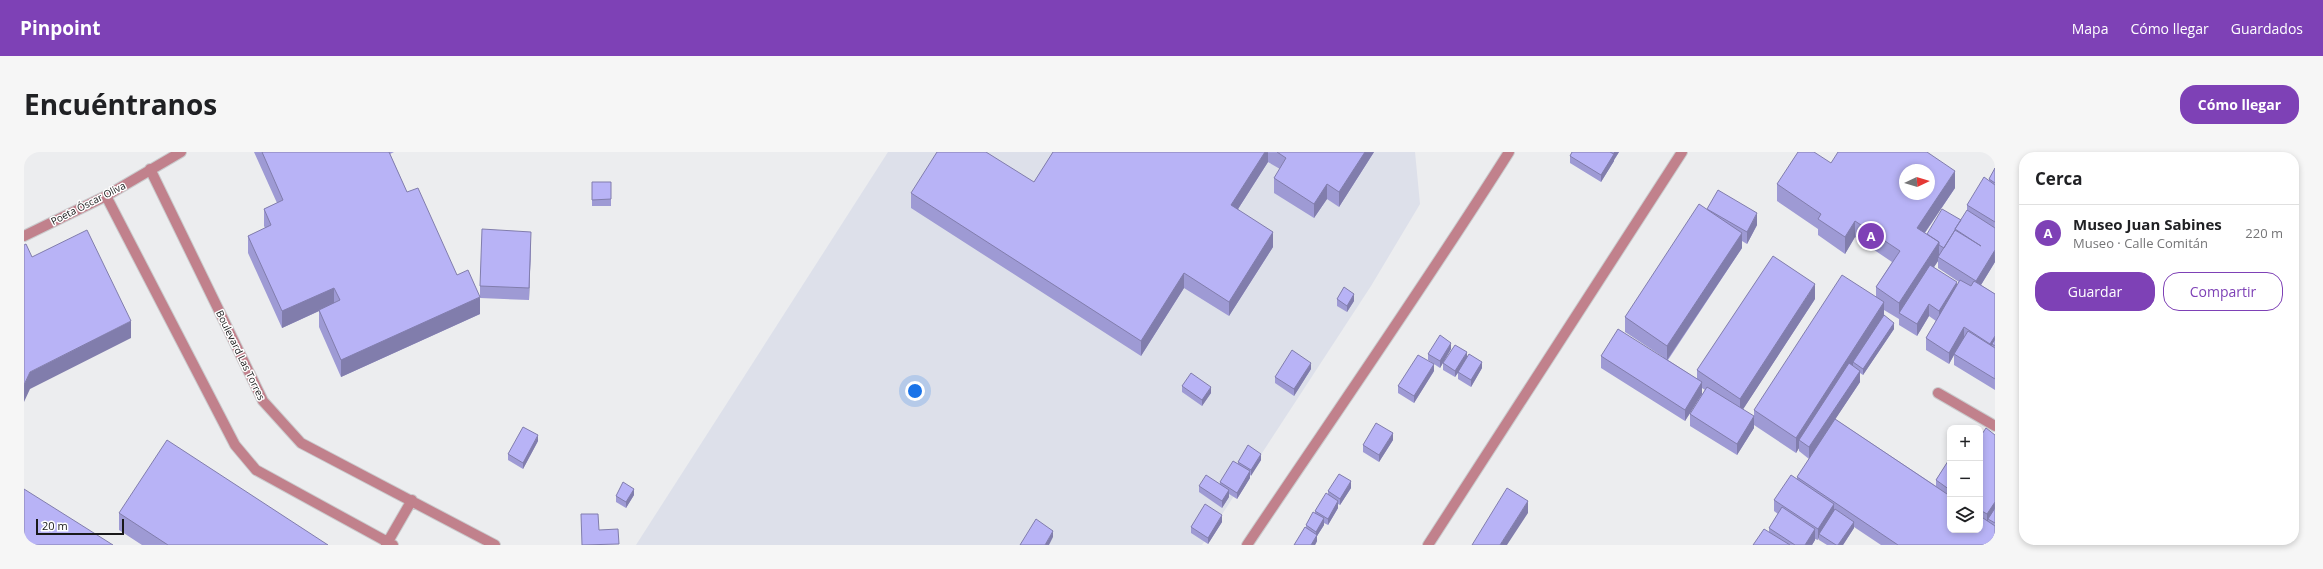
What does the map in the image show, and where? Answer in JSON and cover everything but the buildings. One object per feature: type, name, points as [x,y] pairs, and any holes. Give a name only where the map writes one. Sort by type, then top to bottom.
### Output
[{"type":"street","name":"Poeta Óscar Oliva","points":[[24,236],[106,196],[181,152]]},
{"type":"street","points":[[1247,545],[1406,308],[1450,247],[1509,152]]},
{"type":"street","points":[[1428,545],[1682,152]]},
{"type":"street","name":"Boulevard Las Torres","points":[[150,169],[263,401],[301,443],[412,500],[495,545]]},
{"type":"street","points":[[106,196],[235,445],[256,470],[389,544],[412,500]]},
{"type":"street","points":[[1938,393],[1995,426]]},
{"type":"shaded area","points":[[888,152],[1415,152],[1420,204],[1371,286],[1202,545],[636,545]]},
{"type":"place","name":"Museo Juan Sabines","points":[[1871,236]]}]
